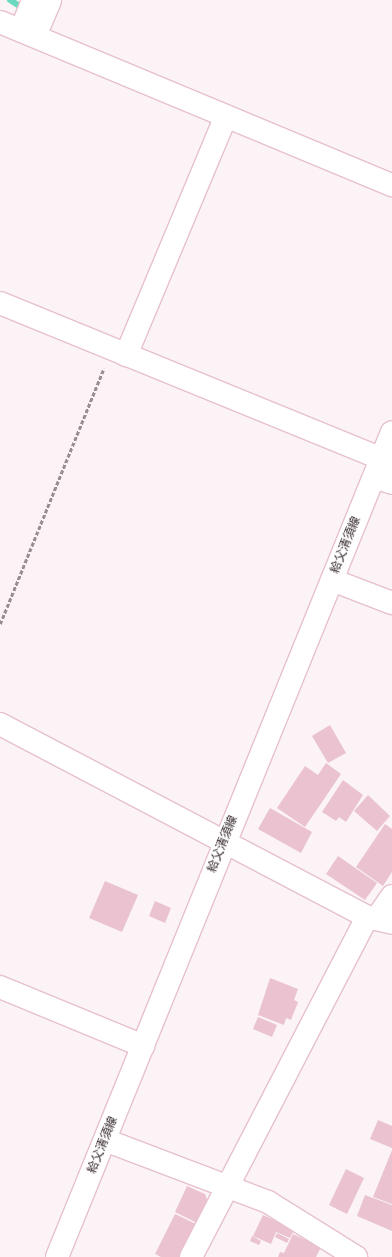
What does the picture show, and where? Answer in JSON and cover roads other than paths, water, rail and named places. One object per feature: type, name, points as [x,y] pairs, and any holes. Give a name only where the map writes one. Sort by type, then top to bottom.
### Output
[{"type":"street","points":[[28,33],[33,0]]},
{"type":"street","points":[[28,33],[50,0]]},
{"type":"street","points":[[0,22],[392,185]]},
{"type":"street","points":[[126,354],[226,116]]},
{"type":"street","points":[[0,303],[126,354],[385,470]]},
{"type":"street","name":"給父清須線","points":[[56,1257],[143,1046],[224,841],[332,580],[385,470],[392,432]]},
{"type":"street","points":[[332,580],[392,603]]},
{"type":"street","points":[[0,724],[378,920]]},
{"type":"street","points":[[192,1257],[229,1186],[392,896]]},
{"type":"street","points":[[0,987],[143,1046]]},
{"type":"street","points":[[105,1140],[268,1202],[356,1257]]},
{"type":"waterway","points":[[10,0],[21,7]]}]
